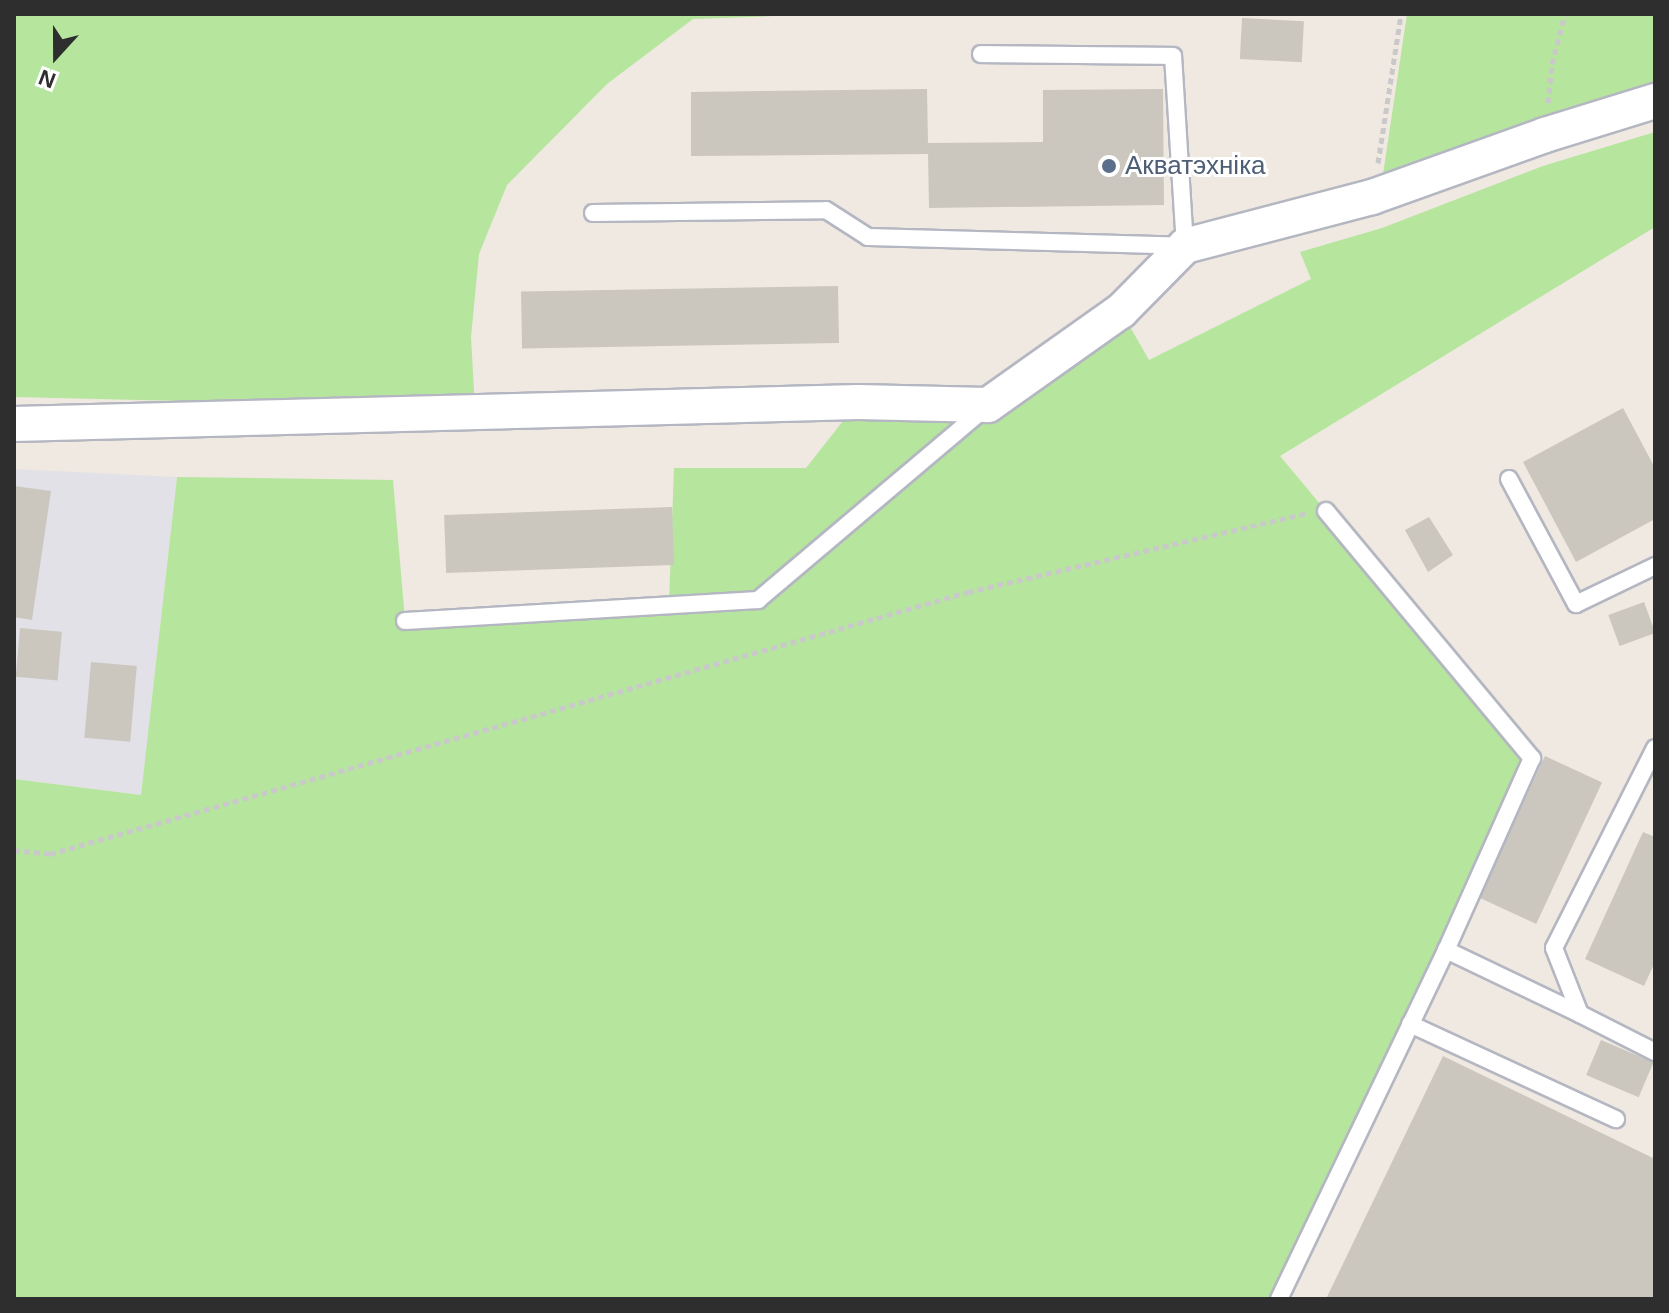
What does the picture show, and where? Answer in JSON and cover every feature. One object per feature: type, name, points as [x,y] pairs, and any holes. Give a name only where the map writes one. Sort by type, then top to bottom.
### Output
[{"type":"street","points":[[14,424],[827,403],[988,405],[1121,311],[1185,246],[1372,197],[1545,135],[1655,101]]},
{"type":"lane","points":[[593,213],[826,210],[868,237],[1185,246],[1173,56],[981,54]]},
{"type":"lane","points":[[405,621],[758,600],[988,405]]},
{"type":"lane","points":[[1509,479],[1576,604],[1655,566]]},
{"type":"lane","points":[[1279,1299],[1446,950],[1532,758],[1326,511]]},
{"type":"lane","points":[[1580,1014],[1554,948],[1655,748]]},
{"type":"lane","points":[[1446,950],[1655,1052]]},
{"type":"lane","points":[[1410,1024],[1616,1119]]},
{"type":"path","points":[[1372,197],[1401,14]]},
{"type":"path","points":[[1545,135],[1552,64],[1565,14]]},
{"type":"path","points":[[14,850],[50,854],[968,592],[1285,517],[1326,511]]},
{"type":"shaded area","points":[[14,469],[177,477],[141,795],[14,779]]},
{"type":"green space","points":[[14,14],[829,14],[693,19],[607,84],[507,185],[479,254],[471,337],[475,408],[14,397]]},
{"type":"green space","points":[[1407,14],[1655,14],[1655,88],[1382,181]]},
{"type":"green space","points":[[1655,132],[1655,227],[1280,456],[1532,758],[1279,1299],[14,1299],[14,779],[141,795],[177,477],[393,480],[405,620],[669,602],[674,468],[806,468],[858,402],[988,405],[1121,311],[1149,360],[1311,279],[1300,252],[1382,228],[1543,166]]},
{"type":"building","points":[[1242,18],[1304,21],[1302,62],[1240,59]]},
{"type":"building","points":[[927,89],[928,143],[1043,142],[1043,90],[1163,89],[1164,205],[929,208],[928,154],[691,156],[691,92]]},
{"type":"building","points":[[838,286],[839,343],[522,349],[521,292]]},
{"type":"building","points":[[1623,408],[1655,468],[1655,519],[1576,562],[1523,462]]},
{"type":"building","points":[[14,486],[51,491],[32,620],[14,617]]},
{"type":"building","points":[[672,507],[674,565],[446,573],[444,515]]},
{"type":"building","points":[[1429,517],[1453,555],[1428,572],[1405,530]]},
{"type":"building","points":[[1644,602],[1655,633],[1620,646],[1608,615]]},
{"type":"building","points":[[20,628],[62,632],[58,680],[16,677]]},
{"type":"building","points":[[91,662],[137,666],[130,742],[84,738]]},
{"type":"building","points":[[1545,756],[1602,783],[1536,924],[1479,897]]},
{"type":"building","points":[[1643,832],[1655,837],[1655,962],[1644,986],[1585,959]]},
{"type":"building","points":[[1601,1040],[1653,1062],[1639,1097],[1586,1075]]},
{"type":"building","points":[[1443,1056],[1655,1159],[1655,1299],[1326,1299]]},
{"type":"place","name":"Акватэхніка","points":[[1109,166]]}]
